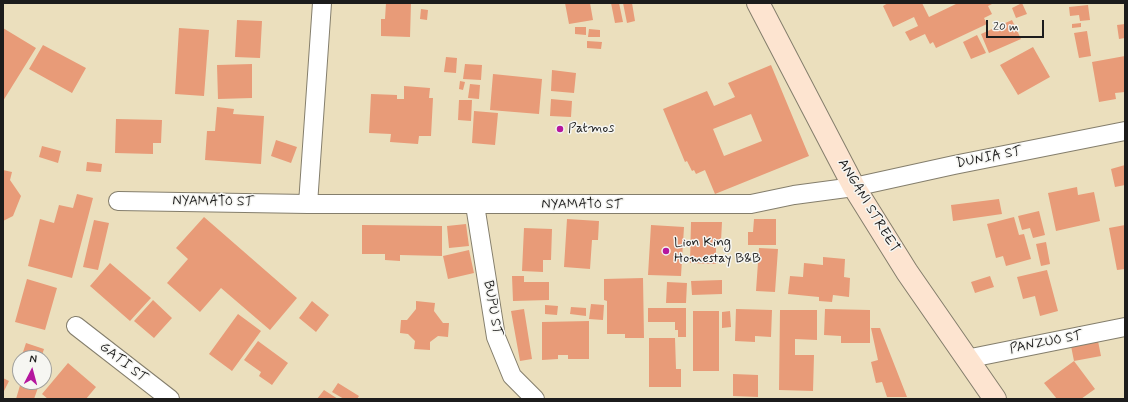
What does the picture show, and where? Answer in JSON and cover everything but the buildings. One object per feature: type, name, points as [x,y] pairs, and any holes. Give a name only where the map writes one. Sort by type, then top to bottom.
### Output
[{"type":"street","points":[[308,204],[322,3]]},
{"type":"street","name":"ANGANI STREET","points":[[758,3],[854,187],[907,272],[995,399]]},
{"type":"street","name":"DUNIA ST","points":[[854,187],[954,165],[1125,131]]},
{"type":"street","name":"NYAMATO ST","points":[[118,201],[476,205],[751,204],[794,195],[854,187]]},
{"type":"street","name":"BUPU ST","points":[[476,205],[496,337],[512,376],[535,399]]},
{"type":"street","name":"GATI ST","points":[[76,326],[170,399]]},
{"type":"street","name":"PANZUO ST","points":[[966,359],[1125,327]]},
{"type":"place","name":"Patmos","points":[[560,129]]},
{"type":"place","name":"Lion King Homestay B&B","points":[[666,251]]}]
